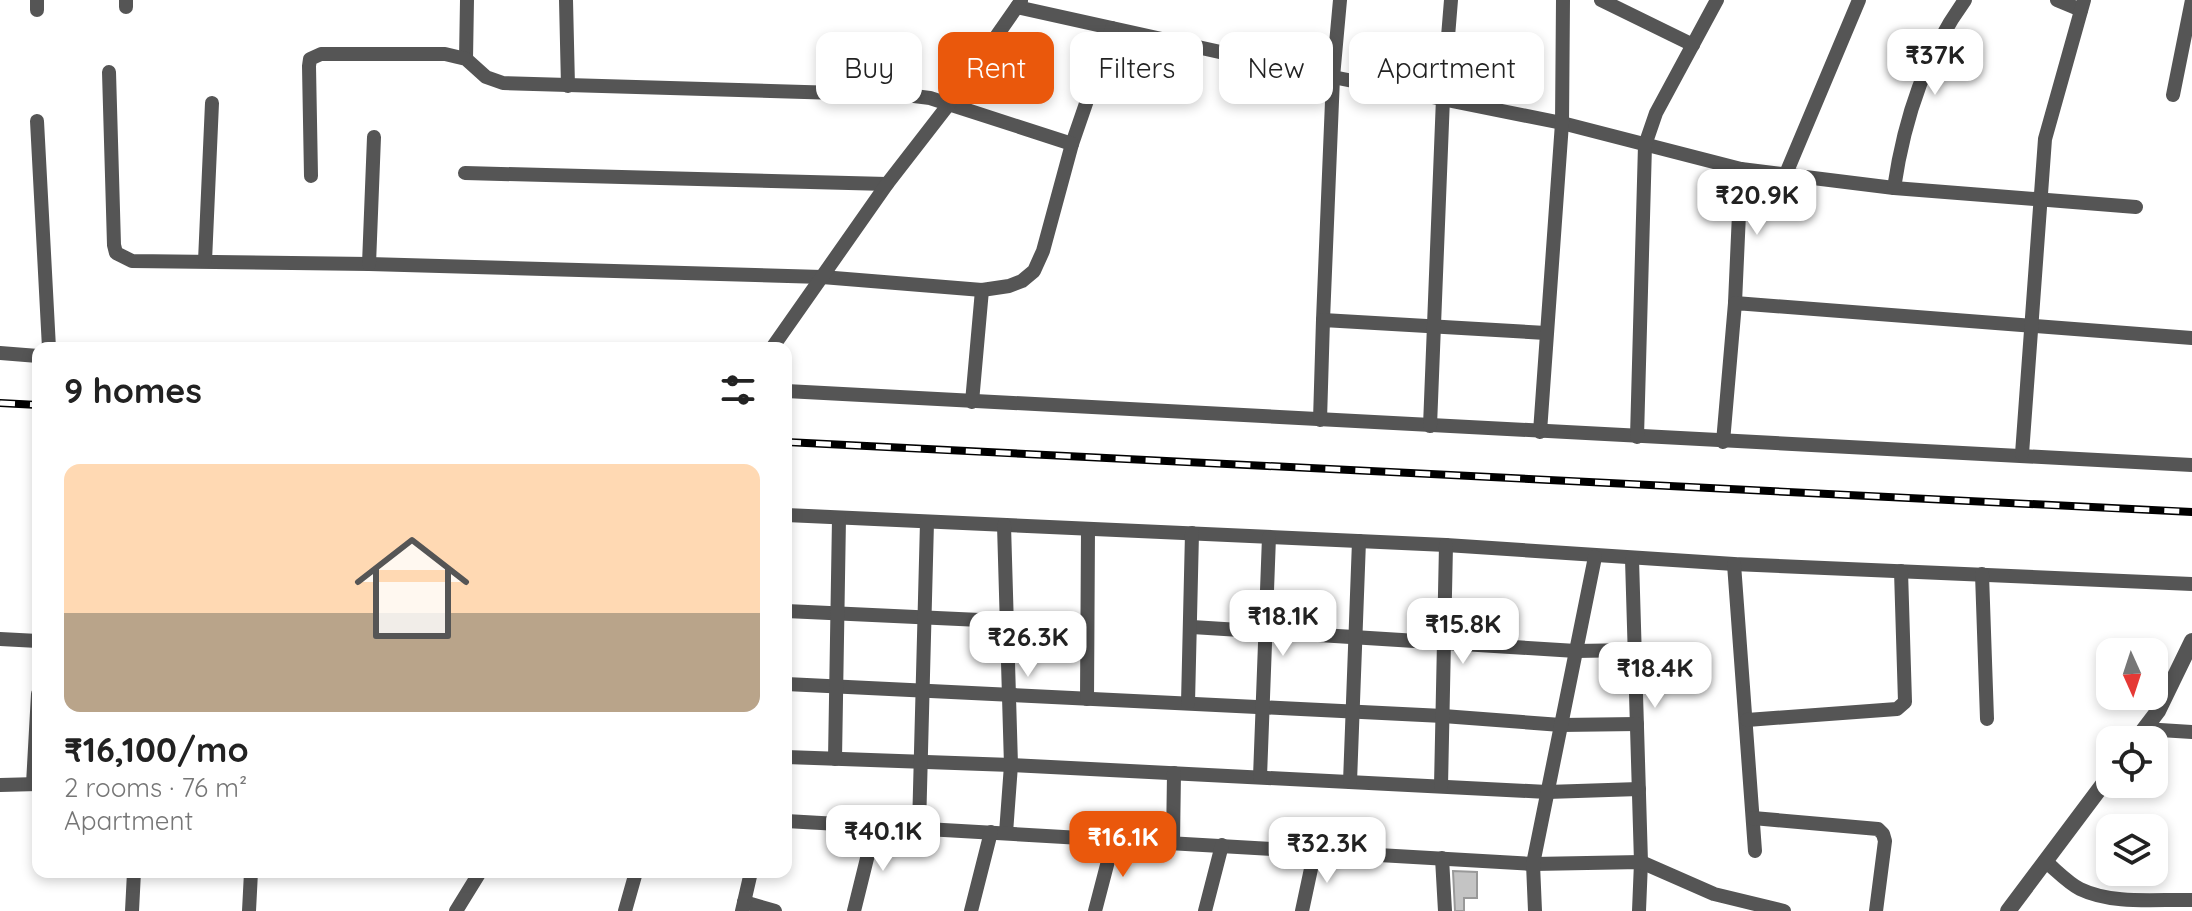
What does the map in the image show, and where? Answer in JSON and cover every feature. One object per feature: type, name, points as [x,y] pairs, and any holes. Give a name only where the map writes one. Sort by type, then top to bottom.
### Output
[{"type":"street","points":[[466,59],[467,0]]},
{"type":"street","points":[[566,0],[568,86]]},
{"type":"street","points":[[1340,0],[1333,77],[1349,80]]},
{"type":"street","points":[[1448,32],[1451,0]]},
{"type":"street","points":[[1540,432],[1562,123],[1563,0]]},
{"type":"street","points":[[1601,0],[1693,45]]},
{"type":"street","points":[[1637,437],[1645,145],[1656,113],[1717,0]]},
{"type":"street","points":[[1785,176],[1859,0]]},
{"type":"street","points":[[1894,188],[1902,136],[1914,98],[1925,69],[1965,0]]},
{"type":"street","points":[[2022,454],[2045,139],[2083,5],[2057,0]]},
{"type":"street","points":[[2173,95],[2192,0]]},
{"type":"street","points":[[999,32],[1019,3],[1219,52]]},
{"type":"street","points":[[109,72],[112,228],[116,253],[123,259],[822,277],[982,290],[1022,281],[1034,271],[1043,251],[1072,144],[1112,28]]},
{"type":"street","points":[[311,176],[309,66],[310,59],[315,55],[369,56],[427,52],[466,59],[493,81],[568,86],[882,92],[938,101]]},
{"type":"street","points":[[205,261],[212,103]]},
{"type":"street","points":[[776,342],[887,184],[949,104],[1072,144]]},
{"type":"street","points":[[1320,420],[1332,104]]},
{"type":"street","points":[[1430,426],[1443,104]]},
{"type":"street","points":[[1472,104],[1562,123],[1741,169],[1785,176],[2136,207]]},
{"type":"street","points":[[37,121],[49,342]]},
{"type":"street","points":[[369,264],[374,137]]},
{"type":"street","points":[[1723,442],[1735,303],[1741,169]]},
{"type":"street","points":[[465,173],[887,184]]},
{"type":"street","points":[[972,402],[982,290]]},
{"type":"street","points":[[1735,303],[2192,338]]},
{"type":"street","points":[[1323,320],[1546,333]]},
{"type":"street","points":[[0,353],[32,356]]},
{"type":"street","points":[[792,391],[2192,465]]},
{"type":"street","points":[[792,515],[1446,545],[1632,559],[2192,584]]},
{"type":"street","points":[[835,759],[839,518]]},
{"type":"street","points":[[919,828],[927,522]]},
{"type":"street","points":[[971,911],[999,832],[1011,765],[1004,525]]},
{"type":"street","points":[[1087,699],[1088,529]]},
{"type":"street","points":[[1188,703],[1192,533]]},
{"type":"street","points":[[1260,777],[1269,537]]},
{"type":"street","points":[[1350,782],[1359,541]]},
{"type":"street","points":[[1441,786],[1446,545]]},
{"type":"street","points":[[1535,911],[1533,864],[1595,557]]},
{"type":"street","points":[[1632,559],[1641,862],[1639,911]]},
{"type":"street","points":[[1734,564],[1755,851]]},
{"type":"street","points":[[1747,720],[1897,709],[1905,702],[1901,571]]},
{"type":"street","points":[[1982,574],[1987,719]]},
{"type":"street","points":[[792,611],[1087,625]]},
{"type":"street","points":[[1192,627],[1576,651],[1634,650]]},
{"type":"street","points":[[0,639],[32,641]]},
{"type":"street","points":[[2147,726],[2158,711],[2192,641]]},
{"type":"street","points":[[792,684],[1352,711],[1561,725],[1637,724]]},
{"type":"street","points":[[2168,733],[2192,732]]},
{"type":"street","points":[[792,757],[1547,792],[1639,789]]},
{"type":"street","points":[[1173,842],[1174,773]]},
{"type":"street","points":[[0,785],[32,784]]},
{"type":"street","points":[[2008,911],[2096,794]]},
{"type":"street","points":[[1753,818],[1878,829],[1885,841],[1876,911]]},
{"type":"street","points":[[792,821],[1533,864],[1641,862],[1714,894],[1784,911]]},
{"type":"street","points":[[854,911],[875,826]]},
{"type":"street","points":[[1095,911],[1114,838]]},
{"type":"street","points":[[1205,911],[1222,845]]},
{"type":"street","points":[[1302,911],[1315,850]]},
{"type":"street","points":[[1442,858],[1445,911]]},
{"type":"street","points":[[2045,861],[2080,889],[2114,898],[2156,902],[2192,900]]},
{"type":"street","points":[[132,911],[134,878]]},
{"type":"street","points":[[249,911],[251,878]]},
{"type":"street","points":[[456,911],[476,878]]},
{"type":"street","points":[[625,911],[634,878]]},
{"type":"street","points":[[750,878],[743,907],[775,911]]},
{"type":"building","points":[[1453,871],[1477,872],[1477,898],[1464,898],[1464,911],[1455,911]]},
{"type":"railway","points":[[0,403],[32,405]]},
{"type":"railway","points":[[792,442],[2192,512]]}]
